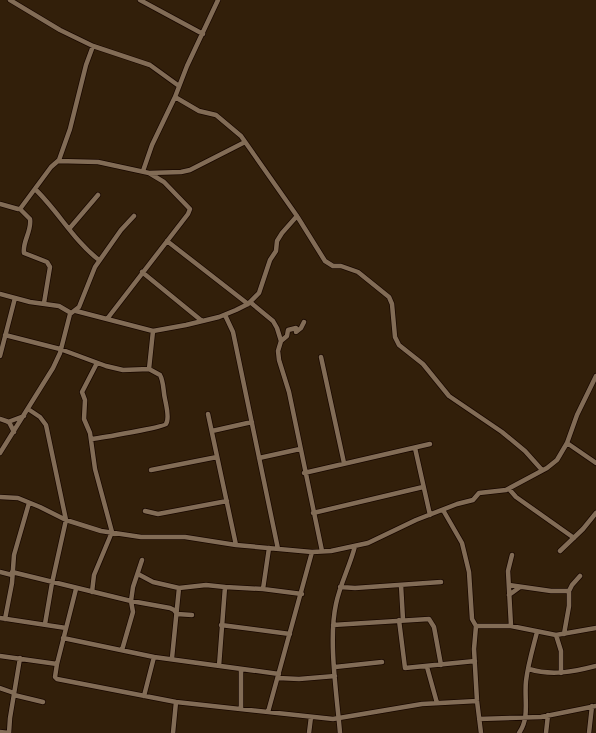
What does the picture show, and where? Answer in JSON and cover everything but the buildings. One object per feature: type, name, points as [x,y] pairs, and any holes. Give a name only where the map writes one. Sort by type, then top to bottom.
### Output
[{"type":"street","points":[[10,0],[60,30],[93,46],[150,65],[179,86]]},
{"type":"street","points":[[140,0],[203,34]]},
{"type":"street","points":[[143,171],[152,145],[176,97],[179,86],[218,0]]},
{"type":"street","points":[[20,208],[51,167],[58,161],[70,129],[86,65],[93,46]]},
{"type":"street","points":[[176,97],[199,111],[216,115],[236,132],[245,142],[297,216],[328,263],[358,272],[389,297],[393,308],[394,330],[399,345],[423,364],[449,396],[503,433],[525,451],[542,470]]},
{"type":"street","points":[[149,173],[181,172],[190,170],[245,142]]},
{"type":"street","points":[[58,161],[98,162],[149,173],[164,182],[190,208],[188,214],[107,319]]},
{"type":"street","points":[[35,189],[47,200],[69,229],[79,239],[85,249],[99,260]]},
{"type":"street","points":[[69,229],[98,194]]},
{"type":"street","points":[[0,204],[20,208],[28,215],[30,223],[24,253],[47,262],[50,267],[44,303]]},
{"type":"street","points":[[0,453],[53,368],[73,312],[79,308],[90,277],[99,260],[134,216]]},
{"type":"street","points":[[0,294],[59,306],[73,312],[152,331],[166,330],[202,321],[224,315],[249,303],[259,293],[270,260],[276,251],[279,238],[297,216]]},
{"type":"street","points":[[167,241],[275,324],[281,341]]},
{"type":"street","points":[[142,272],[202,321]]},
{"type":"street","points":[[0,356],[15,298]]},
{"type":"street","points":[[224,315],[233,332],[278,549]]},
{"type":"street","points":[[304,322],[301,328],[296,332],[296,328],[288,330],[287,336],[281,341],[278,351],[289,392],[304,473],[322,551]]},
{"type":"street","points":[[148,369],[152,331]]},
{"type":"street","points":[[5,335],[60,349],[97,363],[123,370],[148,369],[161,378],[168,421],[166,425],[91,440]]},
{"type":"street","points":[[321,357],[344,463]]},
{"type":"street","points":[[92,592],[96,570],[112,532],[95,469],[91,440],[84,419],[84,400],[82,392],[97,363]]},
{"type":"street","points":[[0,497],[18,498],[66,520],[88,528],[140,537],[185,537],[236,545],[312,552],[355,546],[368,543],[457,504],[473,500],[479,494],[509,489],[557,460],[567,443],[577,415],[594,384],[596,376]]},
{"type":"street","points":[[28,409],[40,417],[46,424],[66,520],[52,583],[45,624]]},
{"type":"street","points":[[208,414],[236,545]]},
{"type":"street","points":[[8,422],[24,416]]},
{"type":"street","points":[[0,419],[8,422],[14,432]]},
{"type":"street","points":[[212,431],[252,422]]},
{"type":"street","points":[[567,443],[596,462]]},
{"type":"street","points":[[304,473],[430,444]]},
{"type":"street","points":[[414,448],[430,515]]},
{"type":"street","points":[[259,458],[300,449]]},
{"type":"street","points":[[151,470],[218,457]]},
{"type":"street","points":[[313,512],[423,487]]},
{"type":"street","points":[[509,489],[516,497],[574,538]]},
{"type":"street","points":[[145,511],[158,514],[227,501]]},
{"type":"street","points":[[29,503],[14,555],[12,583],[2,618],[66,628]]},
{"type":"street","points":[[443,510],[462,543],[469,572],[472,619],[476,626],[474,661],[481,733]]},
{"type":"street","points":[[560,551],[574,538],[596,513]]},
{"type":"street","points":[[340,733],[335,676],[333,625],[340,587],[350,565],[355,546]]},
{"type":"street","points":[[263,589],[269,548]]},
{"type":"street","points":[[268,712],[302,594],[312,552]]},
{"type":"street","points":[[511,626],[508,571],[512,555]]},
{"type":"street","points":[[122,650],[133,612],[131,601],[133,587],[142,560]]},
{"type":"street","points":[[0,572],[131,601],[170,608],[177,614],[192,615]]},
{"type":"street","points":[[138,574],[153,582],[179,588],[206,585],[263,589],[302,594]]},
{"type":"street","points":[[564,634],[570,606],[569,591],[580,576]]},
{"type":"street","points":[[340,587],[441,582]]},
{"type":"street","points":[[401,585],[401,620],[404,666],[408,669],[474,661]]},
{"type":"street","points":[[509,585],[569,591]]},
{"type":"street","points":[[219,666],[225,587]]},
{"type":"street","points":[[510,595],[520,587]]},
{"type":"street","points":[[172,658],[179,588]]},
{"type":"street","points":[[76,589],[57,664],[56,679],[176,702],[311,717],[339,718],[437,703],[477,701]]},
{"type":"street","points":[[333,625],[423,618],[432,622],[441,665]]},
{"type":"street","points":[[221,626],[290,634]]},
{"type":"street","points":[[476,626],[511,626],[556,635],[596,628]]},
{"type":"street","points":[[519,733],[524,726],[526,718],[526,692],[537,632]]},
{"type":"street","points":[[556,635],[560,651],[561,673]]},
{"type":"street","points":[[63,638],[154,657],[172,658],[299,679],[335,676]]},
{"type":"street","points":[[0,656],[57,664]]},
{"type":"street","points":[[144,696],[154,657]]},
{"type":"street","points":[[0,732],[9,733],[20,658]]},
{"type":"street","points":[[335,667],[382,662]]},
{"type":"street","points":[[529,669],[542,673],[561,673],[596,666]]},
{"type":"street","points":[[427,667],[437,703]]},
{"type":"street","points":[[241,669],[241,709]]},
{"type":"street","points":[[0,688],[14,694],[43,702]]},
{"type":"street","points":[[173,733],[176,702]]},
{"type":"street","points":[[479,719],[526,718],[594,706],[589,733]]},
{"type":"street","points":[[546,733],[548,715]]},
{"type":"street","points":[[309,733],[311,717]]}]
